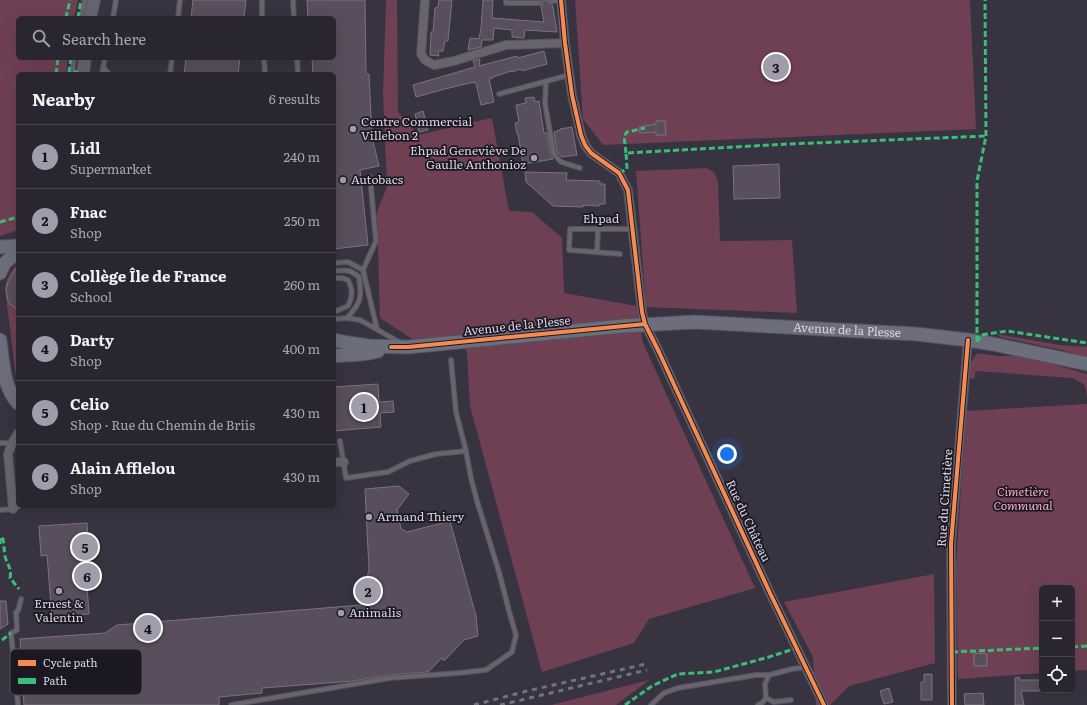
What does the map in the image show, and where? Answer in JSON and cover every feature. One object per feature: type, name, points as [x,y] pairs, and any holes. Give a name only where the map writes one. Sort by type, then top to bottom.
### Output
[{"type":"main road","points":[[0,247],[16,246]]},
{"type":"main road","points":[[0,273],[4,264],[16,253]]},
{"type":"main road","name":"Avenue de la Plesse","points":[[336,340],[361,345],[408,347],[645,324],[694,322],[916,334],[968,340],[1009,347],[1087,364]]},
{"type":"main road","points":[[0,340],[6,382],[13,398],[16,401]]},
{"type":"main road","name":"Avenue de la Plesse","points":[[338,356],[369,354],[391,347]]},
{"type":"street","points":[[90,16],[94,0]]},
{"type":"street","points":[[425,0],[421,54],[425,60],[434,66],[506,45],[565,43]]},
{"type":"street","name":"Rue du Château","points":[[561,0],[572,95],[583,140],[591,153],[619,173],[628,190],[642,310],[645,324],[770,593],[824,705]]},
{"type":"street","points":[[83,72],[85,60]]},
{"type":"street","name":"Rue du Cimetière","points":[[952,705],[951,544],[968,340]]},
{"type":"street","points":[[16,436],[8,454],[16,508]]},
{"type":"street","points":[[336,462],[344,462]]},
{"type":"lane","points":[[81,16],[85,0]]},
{"type":"lane","points":[[113,16],[116,0]]},
{"type":"lane","points":[[178,16],[180,0]]},
{"type":"lane","points":[[262,0],[262,16]]},
{"type":"lane","points":[[293,0],[294,16]]},
{"type":"lane","points":[[506,0],[506,3],[540,3]]},
{"type":"lane","points":[[552,1],[561,0]]},
{"type":"lane","points":[[72,72],[74,60]]},
{"type":"lane","points":[[102,72],[105,60]]},
{"type":"lane","points":[[170,72],[172,60]]},
{"type":"lane","points":[[264,60],[265,72]]},
{"type":"lane","points":[[296,60],[298,72]]},
{"type":"lane","points":[[103,67],[107,72]]},
{"type":"lane","points":[[499,94],[569,75]]},
{"type":"lane","points":[[546,81],[545,104],[554,154],[562,162],[580,168]]},
{"type":"lane","points":[[370,177],[376,241],[363,270],[377,329]]},
{"type":"lane","name":"Ehpad","points":[[620,254],[569,250],[570,229],[633,229]]},
{"type":"lane","points":[[597,252],[598,230]]},
{"type":"lane","points":[[336,263],[348,262],[363,270]]},
{"type":"lane","points":[[336,271],[348,270],[359,277],[361,290],[360,301],[347,318]]},
{"type":"lane","points":[[336,278],[348,280],[352,288],[352,297],[348,306],[336,311]]},
{"type":"lane","points":[[336,319],[347,318],[360,320],[408,347]]},
{"type":"lane","points":[[231,705],[390,678],[486,670],[512,652],[516,634],[471,478],[456,412],[451,360]]},
{"type":"lane","points":[[340,441],[346,478],[388,472],[410,461],[436,454],[466,452]]},
{"type":"lane","points":[[0,443],[12,443]]},
{"type":"lane","points":[[0,510],[16,508]]},
{"type":"lane","points":[[13,649],[11,633],[17,630],[16,612],[18,611],[20,599]]},
{"type":"lane","points":[[651,705],[664,693],[678,688],[756,675],[769,675],[800,668],[805,665]]},
{"type":"lane","points":[[758,705],[766,698],[765,684],[769,675]]},
{"type":"lane","points":[[17,695],[18,705]]},
{"type":"lane","points":[[766,698],[774,702],[791,700]]},
{"type":"green space","points":[[0,0],[78,0],[74,16],[16,16],[16,60],[68,60],[66,72],[16,72],[16,231],[0,236]]},
{"type":"green space","points":[[386,0],[397,0],[398,112],[418,135],[492,118],[509,211],[532,212],[562,238],[564,293],[636,306],[643,343],[755,588],[649,619],[634,643],[542,672],[470,406],[467,353],[460,337],[412,339],[380,318],[377,212],[387,187],[383,94]]},
{"type":"green space","points":[[575,0],[970,0],[976,129],[603,145],[583,119]]},
{"type":"green space","points":[[707,168],[715,173],[718,183],[720,241],[792,240],[797,313],[646,307],[636,171]]},
{"type":"green space","points":[[16,265],[16,377],[5,289],[6,282]]},
{"type":"green space","points":[[997,334],[1059,345],[1087,347],[1087,358],[1062,350],[1000,337]]},
{"type":"green space","points":[[977,353],[1035,359],[1087,374],[1087,398],[1085,385],[1073,378],[976,371],[974,379],[968,378],[970,364]]},
{"type":"green space","name":"Cimetière Communal","points":[[1087,404],[1087,670],[1075,671],[1075,585],[1039,585],[1039,673],[958,679],[956,566],[966,411]]},
{"type":"green space","points":[[934,574],[935,663],[849,686],[830,705],[816,705],[813,657],[784,602]]},
{"type":"green space","points":[[649,680],[616,705],[551,705]]},
{"type":"building","points":[[193,0],[246,0],[244,16],[191,16]]},
{"type":"building","name":"Centre Commercial Villebon 2","points":[[307,0],[365,0],[366,74],[369,74],[372,137],[379,166],[360,170],[368,245],[336,249],[336,72],[313,72],[312,60],[336,60],[336,16],[308,16]]},
{"type":"building","points":[[439,0],[452,0],[448,41],[445,41],[443,51],[438,51],[439,56],[430,55],[431,32],[433,32],[435,8],[438,7]]},
{"type":"building","points":[[483,0],[493,0],[492,18],[544,22],[541,6],[543,5],[542,0],[549,0],[549,3],[552,4],[553,7],[557,32],[525,30],[524,38],[512,37],[512,30],[494,28],[493,40],[482,40],[481,47],[468,50],[470,38],[479,39]]},
{"type":"building","points":[[544,51],[547,64],[522,71],[521,69],[511,71],[489,79],[494,102],[481,105],[476,83],[474,82],[416,97],[413,85],[475,67],[473,61],[480,59],[479,66]]},
{"type":"building","points":[[186,60],[240,60],[238,72],[184,72]]},
{"type":"building","points":[[534,97],[535,102],[539,101],[544,133],[547,133],[553,159],[523,164],[515,123],[519,122],[516,105],[526,103],[525,98]]},
{"type":"building","points":[[423,111],[428,130],[419,132],[415,114]]},
{"type":"building","points":[[656,121],[665,121],[666,135],[656,135],[656,132],[640,133],[639,127],[656,124]]},
{"type":"building","points":[[572,127],[577,155],[562,157],[557,152],[554,132],[560,129]]},
{"type":"building","points":[[779,164],[780,198],[734,199],[733,166]]},
{"type":"building","points":[[525,172],[567,173],[566,180],[600,181],[600,184],[605,184],[605,204],[599,204],[599,206],[583,205],[583,207],[553,206],[526,182]]},
{"type":"building","points":[[16,268],[16,308],[8,301],[6,290],[8,282]]},
{"type":"building","points":[[378,384],[379,402],[393,401],[394,412],[380,413],[381,427],[336,431],[336,387]]},
{"type":"building","points":[[399,486],[409,494],[397,510],[401,529],[407,532],[450,521],[476,616],[478,636],[464,640],[444,661],[442,658],[428,672],[389,675],[353,681],[262,688],[262,693],[219,697],[219,705],[24,705],[23,695],[142,695],[142,649],[21,649],[20,639],[105,633],[117,625],[361,605],[369,569],[365,489]]},
{"type":"building","points":[[87,523],[91,585],[87,586],[89,614],[52,617],[47,555],[41,556],[39,526]]},
{"type":"building","points":[[0,601],[6,601],[8,624],[0,629]]},
{"type":"building","points":[[974,653],[987,654],[987,666],[974,666]]},
{"type":"building","points":[[924,674],[932,674],[932,700],[921,700],[921,682],[924,682]]},
{"type":"building","points":[[1019,677],[1020,680],[1039,680],[1039,691],[1021,691],[1024,705],[1015,705],[1015,678]]},
{"type":"building","points":[[889,688],[893,702],[884,704],[880,691]]},
{"type":"building","points":[[983,693],[984,705],[965,705],[964,694]]},
{"type":"railway","points":[[474,705],[527,691],[646,664]]},
{"type":"railway","points":[[500,705],[647,670]]},
{"type":"marked path","points":[[66,16],[70,0]]},
{"type":"marked path","points":[[78,16],[81,0]]},
{"type":"marked path","points":[[977,342],[977,181],[986,136],[985,0]]},
{"type":"marked path","points":[[56,72],[58,60]]},
{"type":"marked path","points":[[71,60],[69,71],[77,72]]},
{"type":"marked path","points":[[626,153],[624,136],[627,132],[645,128]]},
{"type":"marked path","points":[[619,173],[627,169],[626,153],[789,144],[986,136]]},
{"type":"marked path","points":[[0,222],[16,218]]},
{"type":"marked path","points":[[977,342],[981,335],[1007,331],[1087,343]]},
{"type":"marked path","points":[[0,544],[0,537],[3,539],[5,556],[10,569],[10,578],[19,589]]},
{"type":"marked path","points":[[2,640],[11,633]]},
{"type":"marked path","points":[[1075,647],[1087,646]]},
{"type":"marked path","points":[[625,705],[652,686],[678,674],[714,672],[797,648]]},
{"type":"marked path","points":[[952,652],[1039,648]]},
{"type":"cycle path","points":[[561,0],[572,95],[581,135],[585,145],[591,153],[619,173],[628,190],[642,312],[645,324],[770,593],[824,705]]},
{"type":"cycle path","points":[[391,347],[408,347],[645,324]]},
{"type":"cycle path","points":[[952,705],[951,544],[968,340]]},
{"type":"place","name":"Collège Île de France","points":[[776,67]]},
{"type":"place","name":"Centre Commercial Villebon 2","points":[[353,129]]},
{"type":"place","name":"Ehpad Geneviève De Gaulle Anthonioz","points":[[534,158]]},
{"type":"place","name":"Autobacs","points":[[343,180]]},
{"type":"place","name":"Lidl","points":[[364,407]]},
{"type":"place","name":"Armand Thiery","points":[[369,517]]},
{"type":"place","name":"Celio","points":[[85,547]]},
{"type":"place","name":"Alain Afflelou","points":[[87,576]]},
{"type":"place","name":"Ernest & Valentin","points":[[59,591]]},
{"type":"place","name":"Fnac","points":[[368,591]]},
{"type":"place","name":"Animalis","points":[[341,613]]},
{"type":"place","name":"Darty","points":[[148,628]]}]
